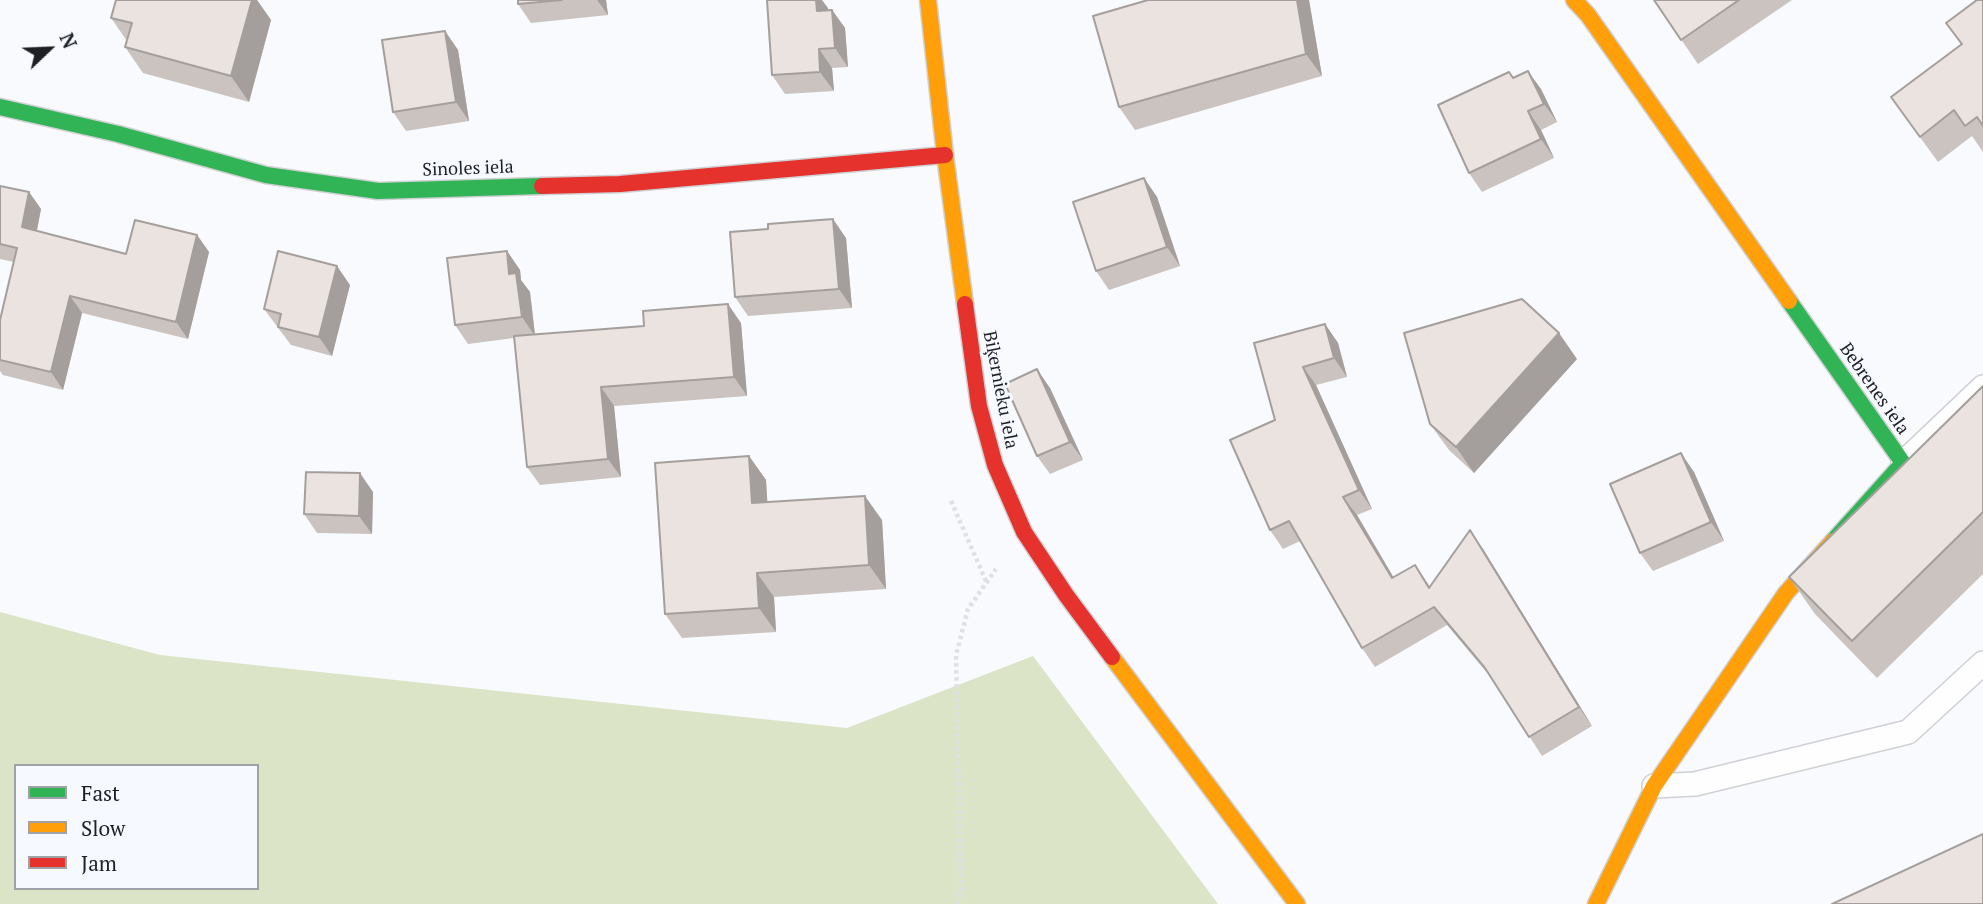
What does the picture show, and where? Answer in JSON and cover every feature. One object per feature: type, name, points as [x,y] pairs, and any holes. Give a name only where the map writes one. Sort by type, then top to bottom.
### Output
[{"type":"street","name":"Biķernieku iela","points":[[928,0],[945,155],[979,406],[995,465],[1024,532],[1066,595],[1297,904]]},
{"type":"street","name":"Bebrenes iela","points":[[1573,0],[1588,15],[1903,463],[1786,593],[1654,786],[1596,904]]},
{"type":"street","name":"Sinoles iela","points":[[0,107],[118,134],[266,175],[378,191],[621,184],[945,155]]},
{"type":"lane","points":[[1903,463],[1983,387]]},
{"type":"lane","points":[[1654,786],[1695,784],[1908,732],[1983,663]]},
{"type":"path","points":[[951,501],[986,581]]},
{"type":"path","points":[[957,904],[961,890],[956,655],[968,609],[1024,532]]},
{"type":"green space","points":[[0,612],[160,655],[847,728],[1033,656],[1218,904],[0,904]]},
{"type":"building","points":[[116,0],[252,0],[231,76],[125,47],[132,23],[111,18]]},
{"type":"building","points":[[518,0],[562,0],[518,4]]},
{"type":"building","points":[[767,0],[816,0],[817,11],[832,10],[835,48],[819,49],[820,72],[772,75]]},
{"type":"building","points":[[1148,0],[1297,0],[1306,54],[1119,107],[1093,16]]},
{"type":"building","points":[[1654,0],[1739,0],[1681,40]]},
{"type":"building","points":[[1977,0],[1983,0],[1983,126],[1977,117],[1965,126],[1954,110],[1920,137],[1891,97],[1962,44],[1946,23]]},
{"type":"building","points":[[445,31],[456,102],[393,112],[382,40]]},
{"type":"building","points":[[1528,71],[1544,104],[1528,111],[1541,139],[1469,173],[1438,105],[1509,72],[1513,78]]},
{"type":"building","points":[[1144,178],[1167,247],[1096,271],[1073,202]]},
{"type":"building","points":[[0,186],[29,192],[22,227],[126,254],[135,220],[197,235],[176,322],[70,296],[51,372],[0,360],[0,320],[17,248],[0,244]]},
{"type":"building","points":[[833,219],[839,289],[735,297],[730,232],[768,229],[768,224]]},
{"type":"building","points":[[278,251],[337,266],[319,337],[278,327],[281,314],[264,309]]},
{"type":"building","points":[[507,251],[509,274],[516,273],[522,317],[455,325],[447,258]]},
{"type":"building","points":[[1522,299],[1559,333],[1456,447],[1430,424],[1404,333]]},
{"type":"building","points":[[728,304],[734,377],[601,387],[608,459],[527,467],[514,336],[644,326],[643,311]]},
{"type":"building","points":[[1325,324],[1334,358],[1303,367],[1359,490],[1343,497],[1392,578],[1415,565],[1429,588],[1470,530],[1579,707],[1529,737],[1485,668],[1434,607],[1362,648],[1289,521],[1270,530],[1230,440],[1275,420],[1254,343]]},
{"type":"building","points":[[1037,369],[1070,442],[1037,456],[1005,384]]},
{"type":"building","points":[[1983,386],[1983,512],[1852,641],[1789,577]]},
{"type":"building","points":[[1681,453],[1711,522],[1640,553],[1610,484]]},
{"type":"building","points":[[749,456],[752,503],[865,496],[869,565],[757,573],[759,608],[665,614],[655,463]]},
{"type":"building","points":[[306,472],[360,473],[359,516],[304,514]]},
{"type":"building","points":[[1983,834],[1983,904],[1832,904]]},
{"type":"traffic: fast","points":[[0,107],[118,134],[266,175],[378,191],[542,186]]},
{"type":"traffic: fast","points":[[1789,301],[1903,463],[1833,541]]},
{"type":"traffic: slow","points":[[928,0],[965,304]]},
{"type":"traffic: slow","points":[[1574,0],[1588,15],[1789,301]]},
{"type":"traffic: slow","points":[[1596,904],[1654,786],[1786,593],[1833,541]]},
{"type":"traffic: slow","points":[[1112,657],[1297,904]]},
{"type":"traffic: jam","points":[[542,186],[620,184],[945,155]]},
{"type":"traffic: jam","points":[[965,304],[979,406],[995,465],[1024,532],[1112,657]]}]
